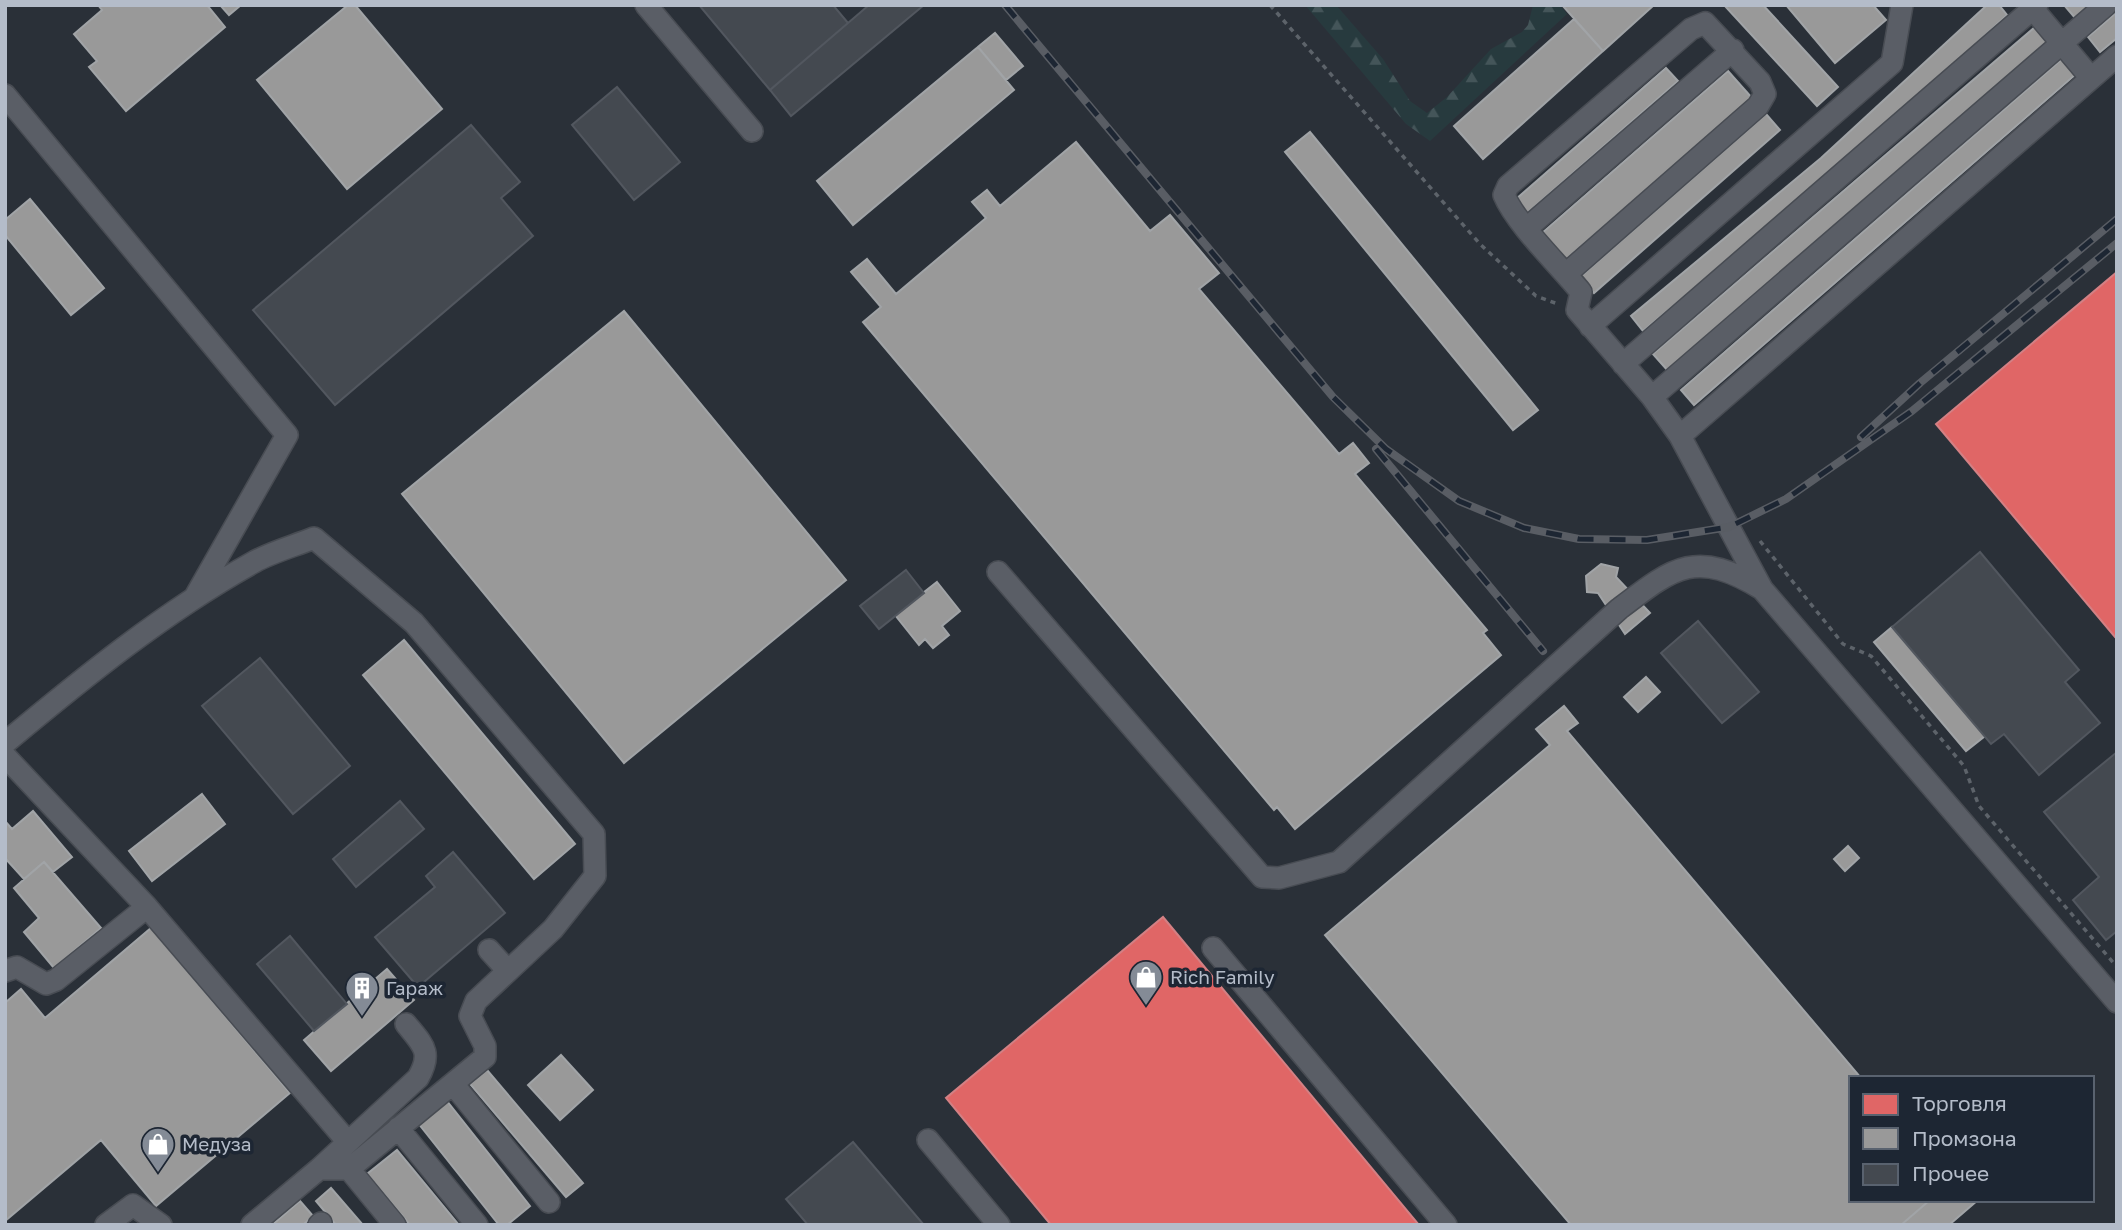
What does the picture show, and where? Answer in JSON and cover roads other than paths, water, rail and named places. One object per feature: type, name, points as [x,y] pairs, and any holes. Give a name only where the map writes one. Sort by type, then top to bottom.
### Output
[{"type":"lane","points":[[646,5],[752,131]]},
{"type":"lane","points":[[1583,318],[1892,63],[1902,5]]},
{"type":"lane","points":[[1652,397],[2106,5]]},
{"type":"lane","points":[[1623,365],[2035,7],[2091,78]]},
{"type":"lane","points":[[1566,274],[1758,106],[1765,94],[1760,82],[1733,50],[1705,23],[1691,29],[1508,186],[1504,195],[1527,228],[1581,292],[1583,318],[1652,397],[1681,436],[1762,589],[2117,1002]]},
{"type":"lane","points":[[1527,228],[1733,50]]},
{"type":"lane","points":[[1681,436],[2117,56]]},
{"type":"lane","points":[[5,94],[287,435],[193,601]]},
{"type":"lane","points":[[5,743],[96,667],[193,601],[255,561],[314,538],[414,623],[594,834],[595,876],[553,929],[476,1001],[470,1016],[485,1046],[485,1057],[349,1169],[319,1169]]},
{"type":"lane","points":[[998,572],[1262,877],[1279,878],[1339,862],[1619,609],[1661,576],[1698,564],[1741,576],[1762,589]]},
{"type":"lane","points":[[5,756],[147,907],[347,1141]]},
{"type":"lane","points":[[5,971],[17,967],[46,984],[56,980],[147,907]]},
{"type":"lane","points":[[1213,948],[1446,1225]]},
{"type":"lane","points":[[489,950],[508,971]]},
{"type":"lane","points":[[252,1225],[319,1169],[418,1078],[427,1063],[425,1048],[407,1024]]},
{"type":"lane","points":[[453,1084],[549,1202]]},
{"type":"lane","points":[[398,1128],[477,1225]]},
{"type":"lane","points":[[928,1140],[999,1225]]},
{"type":"lane","points":[[349,1169],[395,1225]]},
{"type":"lane","points":[[106,1225],[133,1205],[161,1225]]},
{"type":"railway","points":[[1005,5],[1333,397],[1386,449],[1459,501],[1524,528],[1579,539],[1647,540],[1729,527],[1786,499],[1912,411],[2117,243]]},
{"type":"railway","points":[[1861,437],[1920,383],[2117,219]]},
{"type":"railway","points":[[1376,449],[1543,651]]},
{"type":"place","name":"Rich Family","points":[[1146,1007]]},
{"type":"place","name":"Гараж","points":[[362,1018]]},
{"type":"place","name":"Медуза","points":[[158,1174]]}]
